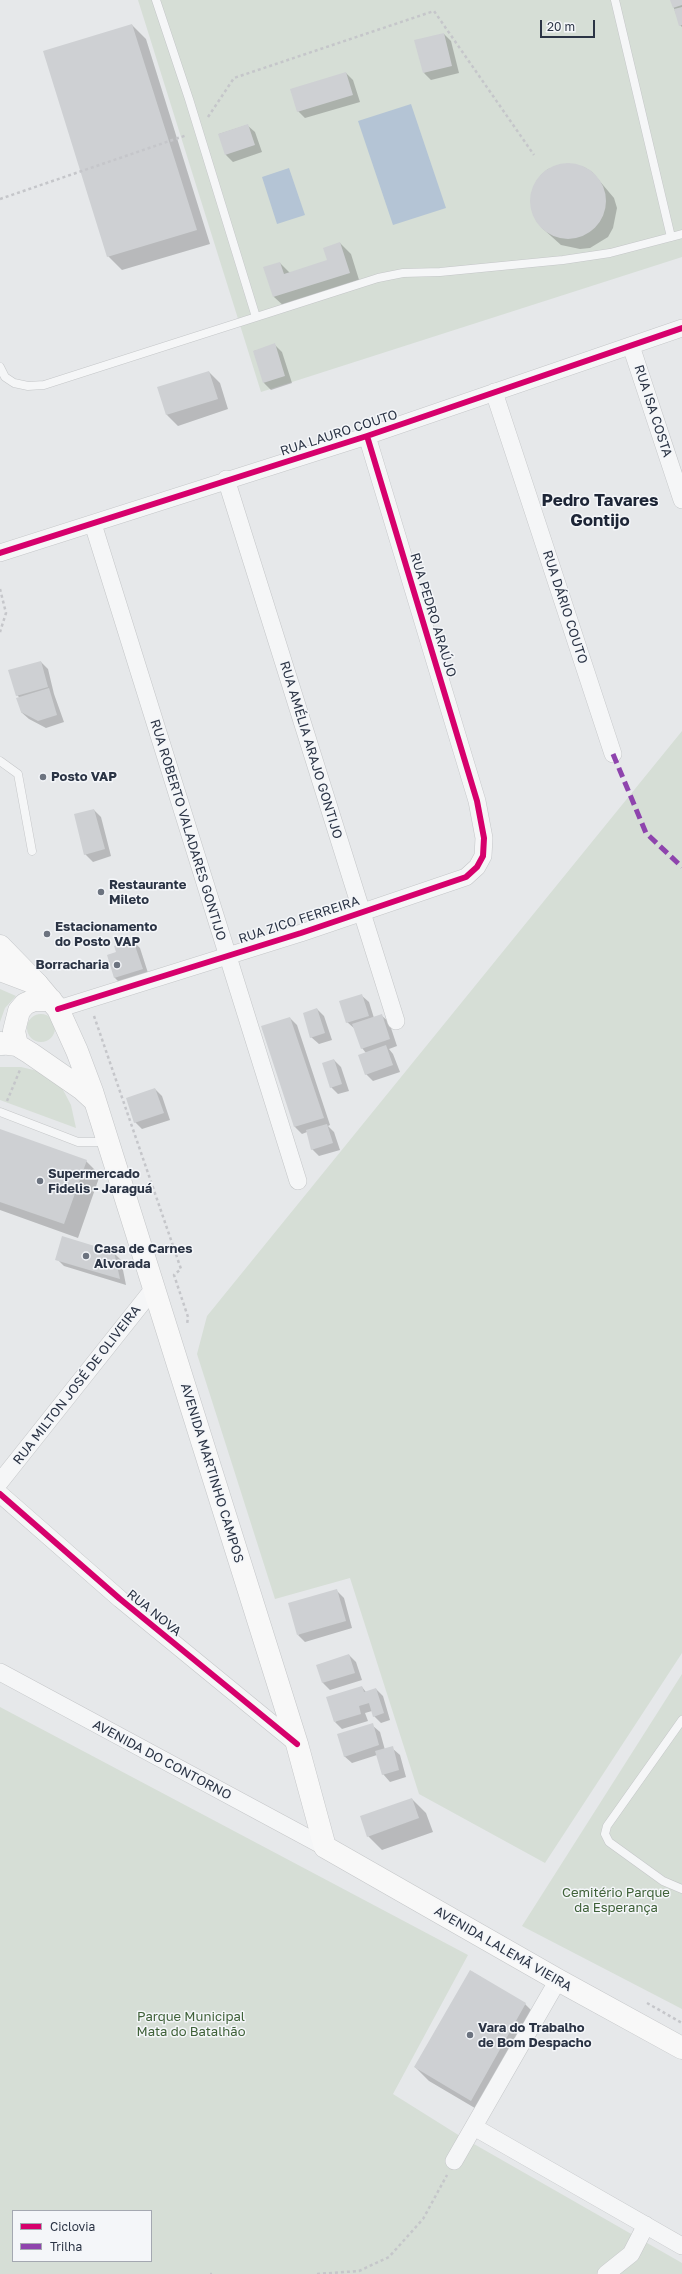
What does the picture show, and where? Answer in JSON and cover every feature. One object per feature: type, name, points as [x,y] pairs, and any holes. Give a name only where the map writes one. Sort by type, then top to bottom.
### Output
[{"type":"main road","name":"AVENIDA MARTINHO CAMPOS","points":[[0,946],[37,984],[61,1004],[95,1101],[297,1744],[325,1847]]},
{"type":"main road","points":[[0,970],[37,984]]},
{"type":"main road","points":[[61,1004],[34,1000],[25,1004],[15,1021],[14,1031],[9,1046],[82,1089],[95,1101]]},
{"type":"main road","name":"AVENIDA LALEMÃ VIEIRA","points":[[325,1847],[558,1980],[682,2048]]},
{"type":"street","name":"RUA LAURO COUTO","points":[[0,553],[93,524],[226,479],[367,436],[682,328]]},
{"type":"street","name":"RUA ISA COSTA","points":[[632,346],[682,500]]},
{"type":"street","name":"RUA DÁRIO COUTO","points":[[494,392],[614,754]]},
{"type":"street","name":"RUA PEDRO ARAÚJO","points":[[367,436],[477,801]]},
{"type":"street","name":"RUA AMÉLIA ARAJO GONTIJO","points":[[226,479],[396,1021]]},
{"type":"street","name":"RUA ROBERTO VALADARES GONTIJO","points":[[93,524],[298,1181]]},
{"type":"street","name":"RUA ZICO FERREIRA","points":[[61,1004],[227,955],[466,877],[477,868],[483,856],[484,838],[477,801]]},
{"type":"street","name":"RUA MILTON JOSÉ DE OLIVEIRA","points":[[0,1482],[154,1288]]},
{"type":"street","name":"RUA NOVA","points":[[0,1494],[120,1599],[297,1744]]},
{"type":"street","name":"AVENIDA DO CONTORNO","points":[[0,1672],[325,1847]]},
{"type":"street","points":[[454,2160],[558,1980]]},
{"type":"street","points":[[474,2127],[682,2246]]},
{"type":"street","points":[[606,2274],[631,2254],[646,2225]]},
{"type":"lane","points":[[156,0],[199,131],[256,316]]},
{"type":"lane","points":[[614,0],[671,237]]},
{"type":"lane","points":[[0,367],[5,377],[14,383],[28,386],[44,385],[256,316],[384,277],[403,273],[440,272],[563,260],[610,253],[682,234]]},
{"type":"lane","points":[[0,760],[18,774],[32,851]]},
{"type":"lane","points":[[1,1113],[78,1142],[108,1142]]},
{"type":"lane","points":[[682,1720],[607,1826],[605,1834],[608,1842],[663,1881],[682,1889]]},
{"type":"path","points":[[0,199],[199,131],[234,78],[434,11],[534,155]]},
{"type":"path","points":[[0,589],[6,612],[0,632]]},
{"type":"path","points":[[61,1004],[94,1014],[182,1269],[174,1275],[188,1317],[187,1332]]},
{"type":"path","points":[[1,1113],[9,1046]]},
{"type":"path","points":[[641,2000],[682,2023]]},
{"type":"path","points":[[317,2274],[359,2271],[389,2257],[424,2219],[454,2160]]},
{"type":"green space","points":[[138,0],[682,0],[682,257],[261,392]]},
{"type":"green space","points":[[682,731],[682,1653],[545,1863],[419,1794],[350,1578],[275,1599],[197,1354],[207,1316]]},
{"type":"green space","points":[[0,989],[16,996],[5,1008],[0,1022]]},
{"type":"green space","points":[[41,1014],[51,1018],[55,1028],[51,1038],[41,1042],[31,1038],[27,1028],[31,1018]]},
{"type":"green space","points":[[0,1067],[21,1067],[42,1072],[61,1086],[71,1105],[76,1128],[0,1100]]},
{"type":"green space","name":"Cemitério Parque da Esperança","points":[[682,1674],[682,2009],[522,1926]]},
{"type":"green space","name":"Parque Municipal Mata do Batalhão","points":[[0,1707],[468,1955],[393,2094],[460,2136],[682,2263],[682,2274],[0,2274]]},
{"type":"water","points":[[411,104],[446,208],[393,225],[358,121]]},
{"type":"water","points":[[289,168],[305,215],[277,224],[262,177]]},
{"type":"building","points":[[670,0],[682,0],[682,5],[673,8]]},
{"type":"building","points":[[682,7],[682,25],[679,26],[674,9]]},
{"type":"building","points":[[132,24],[197,230],[107,257],[43,51]]},
{"type":"building","points":[[444,33],[452,66],[423,73],[414,40]]},
{"type":"building","points":[[346,72],[353,95],[297,112],[290,89]]},
{"type":"building","points":[[248,124],[255,145],[225,155],[218,134]]},
{"type":"building","points":[[568,163],[583,166],[595,174],[603,186],[606,201],[603,216],[595,228],[583,236],[568,239],[553,236],[541,228],[533,216],[530,201],[533,186],[541,174],[553,166]]},
{"type":"building","points":[[340,242],[350,273],[273,297],[263,267],[280,262],[284,274],[327,260],[323,248]]},
{"type":"building","points":[[275,343],[285,376],[263,383],[253,351]]},
{"type":"building","points":[[209,371],[218,399],[166,415],[157,387]]},
{"type":"building","points":[[41,661],[48,687],[16,696],[8,670]]},
{"type":"building","points":[[49,688],[57,715],[38,721],[21,712],[16,698]]},
{"type":"building","points":[[94,809],[105,849],[84,855],[74,814]]},
{"type":"building","points":[[133,940],[143,969],[114,978],[107,955],[116,952],[114,946]]},
{"type":"building","points":[[362,994],[369,1016],[346,1023],[339,1001]]},
{"type":"building","points":[[317,1008],[325,1033],[310,1038],[303,1013]]},
{"type":"building","points":[[382,1014],[390,1039],[361,1049],[352,1024]]},
{"type":"building","points":[[290,1017],[324,1118],[294,1127],[261,1026]]},
{"type":"building","points":[[386,1045],[393,1065],[365,1075],[358,1055]]},
{"type":"building","points":[[334,1059],[342,1084],[330,1088],[322,1063]]},
{"type":"building","points":[[155,1088],[164,1113],[134,1123],[126,1098]]},
{"type":"building","points":[[327,1124],[333,1143],[311,1150],[306,1130]]},
{"type":"building","name":"Supermercado Fidelis - Jaraguá","points":[[0,1129],[87,1160],[64,1224],[0,1202]]},
{"type":"building","name":"Casa de Carnes Alvorada","points":[[62,1236],[114,1252],[120,1279],[55,1260]]},
{"type":"building","points":[[337,1589],[346,1621],[297,1635],[288,1603]]},
{"type":"building","points":[[349,1654],[355,1673],[322,1683],[316,1665]]},
{"type":"building","points":[[362,1686],[364,1692],[376,1688],[384,1713],[373,1717],[369,1703],[359,1706],[361,1714],[334,1722],[326,1697]]},
{"type":"building","points":[[373,1723],[379,1745],[344,1757],[337,1734]]},
{"type":"building","points":[[393,1746],[399,1770],[382,1775],[375,1751]]},
{"type":"building","points":[[412,1798],[419,1818],[367,1837],[360,1816]]},
{"type":"building","name":"Vara do Trabalho de Bom Despacho","points":[[470,1970],[526,2003],[471,2101],[414,2067]]},
{"type":"marked path","points":[[613,754],[646,833],[682,867]]},
{"type":"cycle path","points":[[0,553],[367,436],[682,328]]},
{"type":"cycle path","points":[[58,1009],[301,933],[466,877],[477,867],[483,856],[484,838],[477,801],[367,436]]},
{"type":"cycle path","points":[[0,1494],[120,1599],[297,1744]]},
{"type":"place","name":"Posto VAP","points":[[43,777]]},
{"type":"place","name":"Restaurante Mileto","points":[[101,892]]},
{"type":"place","name":"Estacionamento do Posto VAP","points":[[47,934]]},
{"type":"place","name":"Borracharia","points":[[117,965]]},
{"type":"place","name":"Supermercado Fidelis - Jaraguá","points":[[40,1181]]},
{"type":"place","name":"Casa de Carnes Alvorada","points":[[86,1256]]},
{"type":"place","name":"Vara do Trabalho de Bom Despacho","points":[[470,2035]]},
{"type":"district","name":"Pedro Tavares Gontijo","points":[[600,511]]}]
